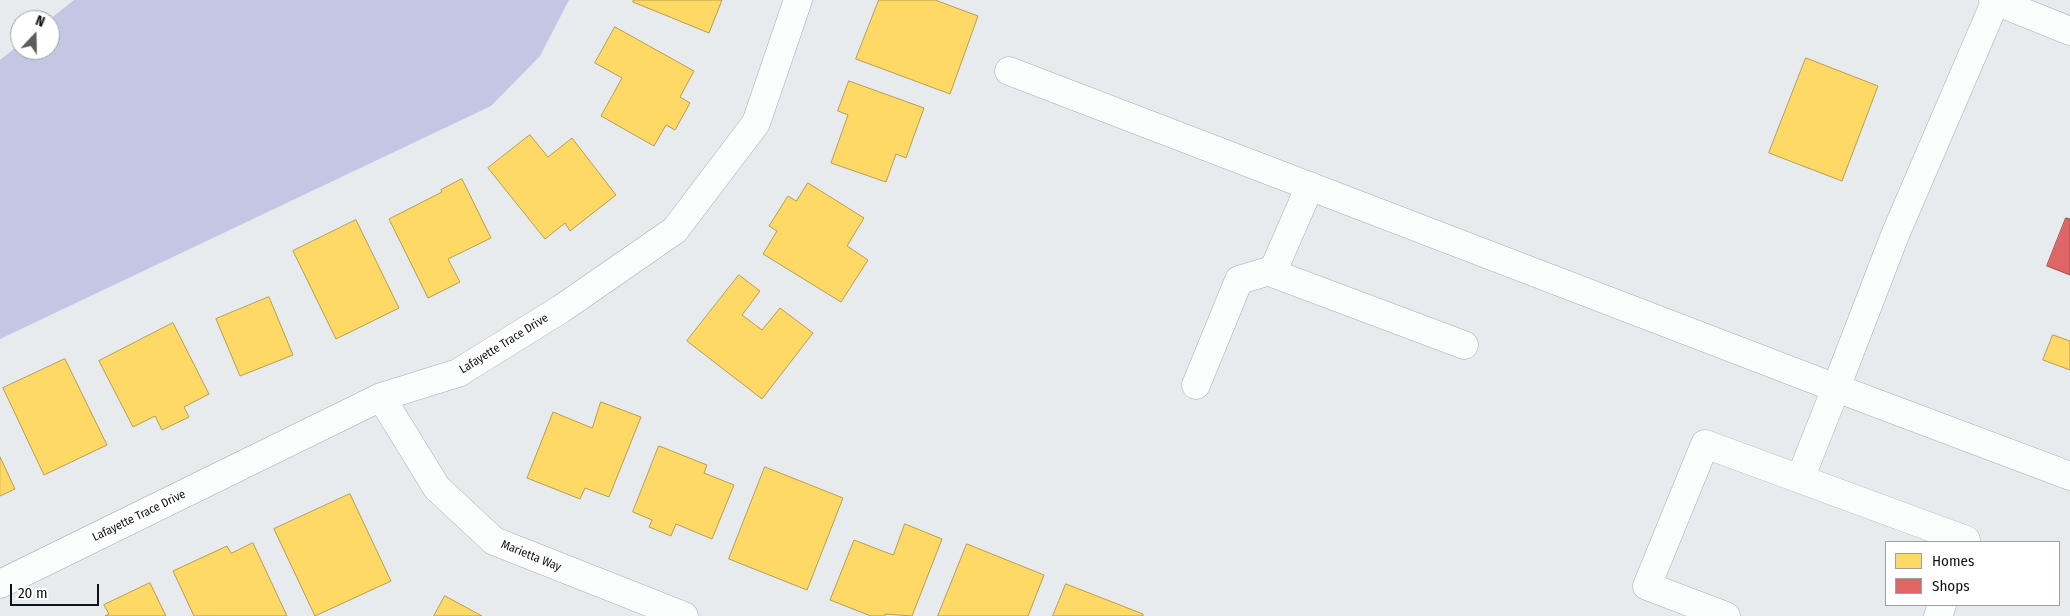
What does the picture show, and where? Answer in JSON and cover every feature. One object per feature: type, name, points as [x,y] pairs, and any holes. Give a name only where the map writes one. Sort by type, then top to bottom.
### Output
[{"type":"street","name":"Lafayette Trace Drive","points":[[0,584],[381,397],[458,373],[561,309],[675,230],[756,123],[798,0]]},
{"type":"street","points":[[1800,479],[1895,235],[1995,0],[2070,31]]},
{"type":"street","points":[[1009,71],[2070,476]]},
{"type":"street","points":[[1310,186],[1272,273],[1464,345]]},
{"type":"street","points":[[1196,385],[1239,280],[1273,270]]},
{"type":"street","name":"Marietta Way","points":[[381,397],[437,488],[494,541],[684,616]]},
{"type":"street","points":[[1726,616],[1647,586],[1704,444],[1966,541]]},
{"type":"water","points":[[74,0],[569,0],[540,56],[491,106],[0,339],[0,60],[10,52],[10,60],[60,60],[60,11]]},
{"type":"building: Homes","points":[[634,0],[722,0],[709,33],[633,2]]},
{"type":"building: Homes","points":[[879,0],[935,0],[978,16],[950,94],[856,59]]},
{"type":"building: Homes","points":[[615,27],[694,71],[680,97],[690,103],[675,130],[666,125],[654,146],[601,116],[622,78],[595,63]]},
{"type":"building: Homes","points":[[1806,58],[1878,86],[1842,181],[1769,153]]},
{"type":"building: Homes","points":[[849,81],[924,108],[906,158],[896,154],[886,182],[831,163],[848,115],[838,111]]},
{"type":"building: Homes","points":[[530,135],[548,157],[572,138],[616,195],[570,231],[565,223],[545,239],[488,168]]},
{"type":"building: Homes","points":[[462,179],[491,238],[448,259],[460,282],[428,298],[389,219],[442,192],[441,190]]},
{"type":"building: Homes","points":[[808,183],[864,218],[847,246],[868,260],[841,302],[763,254],[777,231],[769,226],[788,196],[796,201]]},
{"type":"building: Homes","points":[[356,220],[399,308],[336,339],[293,251]]},
{"type":"building: Homes","points":[[739,275],[760,291],[742,315],[762,330],[780,308],[813,333],[762,399],[687,341]]},
{"type":"building: Homes","points":[[269,297],[293,355],[240,376],[216,319]]},
{"type":"building: Homes","points":[[173,323],[209,394],[184,407],[189,417],[162,430],[155,416],[133,427],[99,361]]},
{"type":"building: Homes","points":[[2053,335],[2070,341],[2070,370],[2043,360]]},
{"type":"building: Homes","points":[[65,359],[107,445],[44,475],[3,388]]},
{"type":"building: Homes","points":[[601,402],[641,417],[609,497],[585,488],[580,499],[527,478],[553,412],[592,428]]},
{"type":"building: Homes","points":[[659,446],[707,465],[704,473],[734,485],[712,539],[676,524],[671,536],[649,527],[652,520],[633,512]]},
{"type":"building: Homes","points":[[0,457],[15,489],[0,496]]},
{"type":"building: Homes","points":[[765,467],[843,498],[807,590],[729,559]]},
{"type":"building: Homes","points":[[350,494],[391,581],[315,616],[274,529]]},
{"type":"building: Homes","points":[[905,524],[942,539],[912,616],[885,614],[885,616],[871,616],[830,600],[854,540],[893,555]]},
{"type":"building: Homes","points":[[253,543],[287,616],[194,616],[173,571],[227,546],[231,553]]},
{"type":"building: Homes","points":[[967,544],[1044,575],[1028,616],[938,616]]},
{"type":"building: Homes","points":[[150,583],[166,616],[105,616],[109,614],[104,605]]},
{"type":"building: Homes","points":[[1066,584],[1143,614],[1143,616],[1053,616]]},
{"type":"building: Homes","points":[[445,596],[482,616],[434,616]]},
{"type":"building: Shops","points":[[2066,218],[2070,219],[2070,275],[2047,266]]}]
